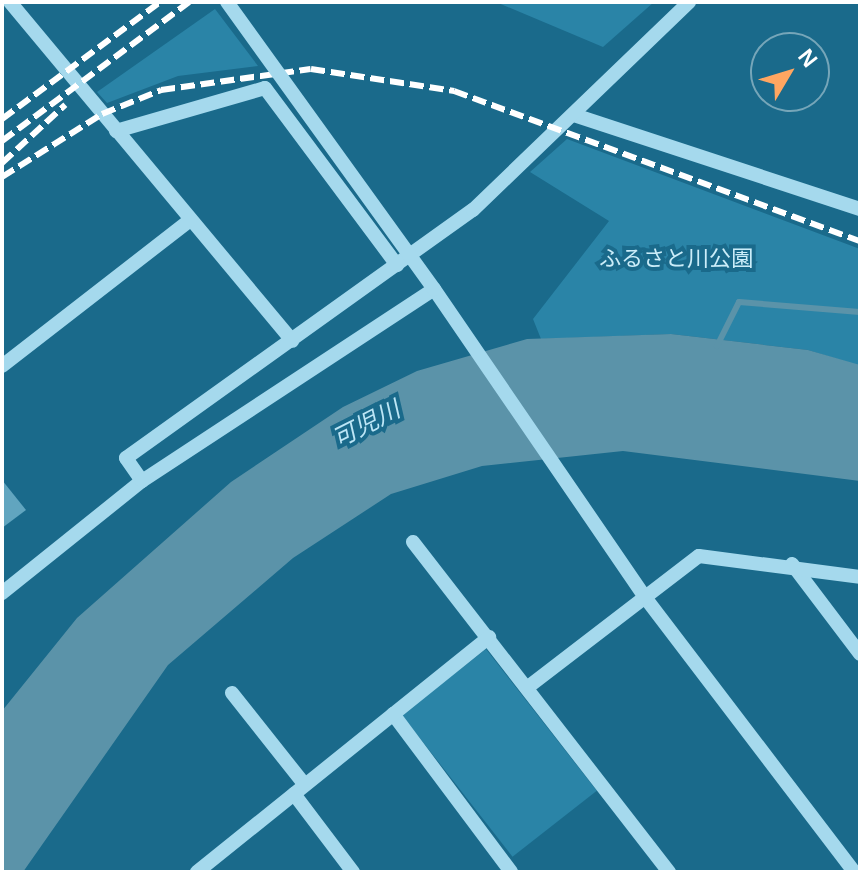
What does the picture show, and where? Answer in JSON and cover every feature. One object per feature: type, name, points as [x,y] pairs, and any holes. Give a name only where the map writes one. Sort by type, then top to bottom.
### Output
[{"type":"street","points":[[10,2],[292,341]]},
{"type":"street","points":[[227,2],[434,289],[644,596],[854,872]]},
{"type":"street","points":[[142,481],[126,458],[473,210],[689,2]]},
{"type":"street","points":[[116,131],[265,88],[397,265]]},
{"type":"street","points":[[574,115],[860,209]]},
{"type":"street","points":[[2,366],[190,220]]},
{"type":"street","points":[[2,593],[142,481],[192,453],[434,289]]},
{"type":"street","points":[[413,542],[669,872]]},
{"type":"street","points":[[528,687],[699,556],[792,564],[860,577]]},
{"type":"street","points":[[792,564],[860,654]]},
{"type":"street","points":[[197,872],[489,637]]},
{"type":"street","points":[[232,693],[353,872]]},
{"type":"street","points":[[393,714],[511,872]]},
{"type":"green space","points":[[496,2],[654,2],[603,47]]},
{"type":"green space","points":[[215,9],[258,66],[178,76],[107,103],[97,92]]},
{"type":"green space","name":"ふるさと川公園","points":[[567,139],[860,249],[860,366],[808,350],[671,334],[541,339],[533,319],[609,221],[530,172]]},
{"type":"green space","points":[[486,649],[597,791],[513,857],[402,715]]},
{"type":"water","name":"可児川","points":[[671,334],[808,350],[860,365],[860,481],[623,451],[482,466],[391,494],[293,558],[168,665],[23,872],[2,872],[2,711],[77,618],[231,482],[343,407],[417,371],[527,339]]},
{"type":"building","points":[[2,480],[26,510],[2,528]]},
{"type":"waterway","points":[[717,346],[739,302],[860,312]]},
{"type":"railway","points":[[2,119],[160,2]]},
{"type":"railway","points":[[2,141],[189,2]]},
{"type":"railway","points":[[2,177],[102,114],[161,90],[311,69],[454,91],[860,241]]},
{"type":"railway","points":[[2,163],[65,105]]}]
